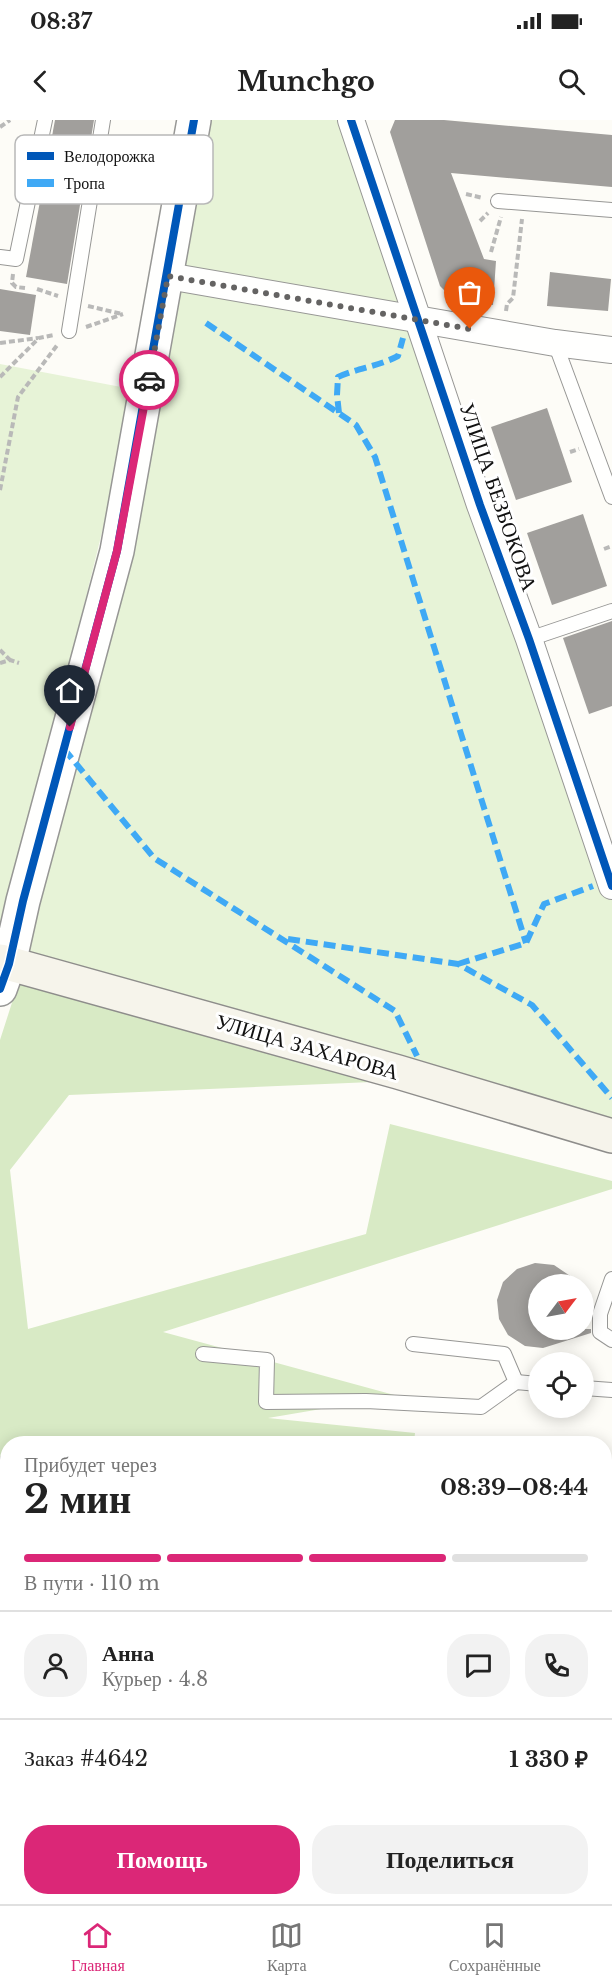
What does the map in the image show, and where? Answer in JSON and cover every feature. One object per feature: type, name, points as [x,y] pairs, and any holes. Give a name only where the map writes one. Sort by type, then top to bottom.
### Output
[{"type":"main road","name":"УЛИЦА ЗАХАРОВА","points":[[2,968],[398,1072],[612,1136]]},
{"type":"street","points":[[192,135],[194,120]]},
{"type":"street","name":"УЛИЦА БЕЗБОКОВА","points":[[351,120],[480,505],[529,639],[612,886]]},
{"type":"street","points":[[2,968],[23,901],[117,551],[180,204]]},
{"type":"street","points":[[168,276],[555,344],[612,350]]},
{"type":"lane","points":[[42,135],[45,120]]},
{"type":"lane","points":[[101,135],[103,120]]},
{"type":"lane","points":[[498,201],[612,210]]},
{"type":"lane","points":[[0,257],[16,259],[27,204]]},
{"type":"lane","points":[[68,332],[89,204]]},
{"type":"lane","points":[[555,344],[609,476],[612,497]]},
{"type":"lane","points":[[529,639],[612,611]]},
{"type":"lane","points":[[612,1279],[600,1314],[600,1332],[612,1340]]},
{"type":"lane","points":[[413,1344],[504,1354],[516,1382]]},
{"type":"lane","points":[[203,1354],[267,1360],[266,1402],[366,1401],[481,1407],[516,1382],[528,1383]]},
{"type":"lane","points":[[594,1389],[612,1390]]},
{"type":"path","points":[[0,127],[10,120]]},
{"type":"path","points":[[506,311],[507,304],[513,298],[524,203]]},
{"type":"path","points":[[0,343],[68,332],[114,319],[123,314]]},
{"type":"path","points":[[0,490],[18,397],[68,332]]},
{"type":"path","points":[[0,377],[39,338]]},
{"type":"path","points":[[604,549],[612,546]]},
{"type":"path","points":[[0,650],[10,660],[19,663]]},
{"type":"path","points":[[0,663],[10,660]]},
{"type":"path","points":[[0,1675],[0,1682]]},
{"type":"green space","points":[[194,120],[351,120],[612,883],[612,1136],[9,964],[117,551],[179,204],[213,204],[213,135],[191,135]]},
{"type":"green space","points":[[0,364],[137,390],[2,938],[0,938]]},
{"type":"green space","points":[[18,984],[372,1082],[69,1095],[10,1170],[28,1329],[366,1234],[390,1124],[612,1181],[612,1189],[163,1332],[398,1396],[268,1418],[415,1433],[415,1436],[0,1436],[0,1040]]},
{"type":"building","points":[[55,120],[94,120],[92,135],[52,135]]},
{"type":"building","points":[[395,120],[444,120],[612,135],[612,187],[451,173],[484,259],[496,261],[493,305],[461,302],[440,286],[390,132]]},
{"type":"building","points":[[39,204],[80,204],[67,284],[26,277]]},
{"type":"building","points":[[550,272],[611,279],[608,311],[547,306]]},
{"type":"building","points":[[0,289],[36,295],[30,335],[0,331]]},
{"type":"building","points":[[547,408],[572,482],[516,500],[491,427]]},
{"type":"building","points":[[583,514],[607,586],[552,605],[527,533]]},
{"type":"building","points":[[612,621],[612,706],[589,714],[563,638]]},
{"type":"building","points":[[535,1263],[554,1265],[567,1274],[528,1274],[528,1340],[569,1340],[543,1348],[525,1346],[508,1335],[499,1319],[497,1300],[503,1282],[517,1269]]},
{"type":"marked path","points":[[206,323],[356,425],[375,457],[526,943]]},
{"type":"marked path","points":[[339,413],[338,377],[398,356],[403,338]]},
{"type":"marked path","points":[[64,749],[154,858],[395,1011],[417,1056]]},
{"type":"marked path","points":[[458,964],[526,943],[544,904],[593,886]]},
{"type":"marked path","points":[[288,939],[458,964],[532,1005],[612,1098]]},
{"type":"cycle path","points":[[191,135],[194,120]]},
{"type":"cycle path","points":[[351,120],[480,505],[529,639],[612,886]]},
{"type":"cycle path","points":[[0,989],[9,964],[23,901],[117,551],[179,204]]},
{"type":"way so far","points":[[149,380],[168,276],[470,329]]},
{"type":"route","points":[[70,727],[117,551],[149,380]]}]
